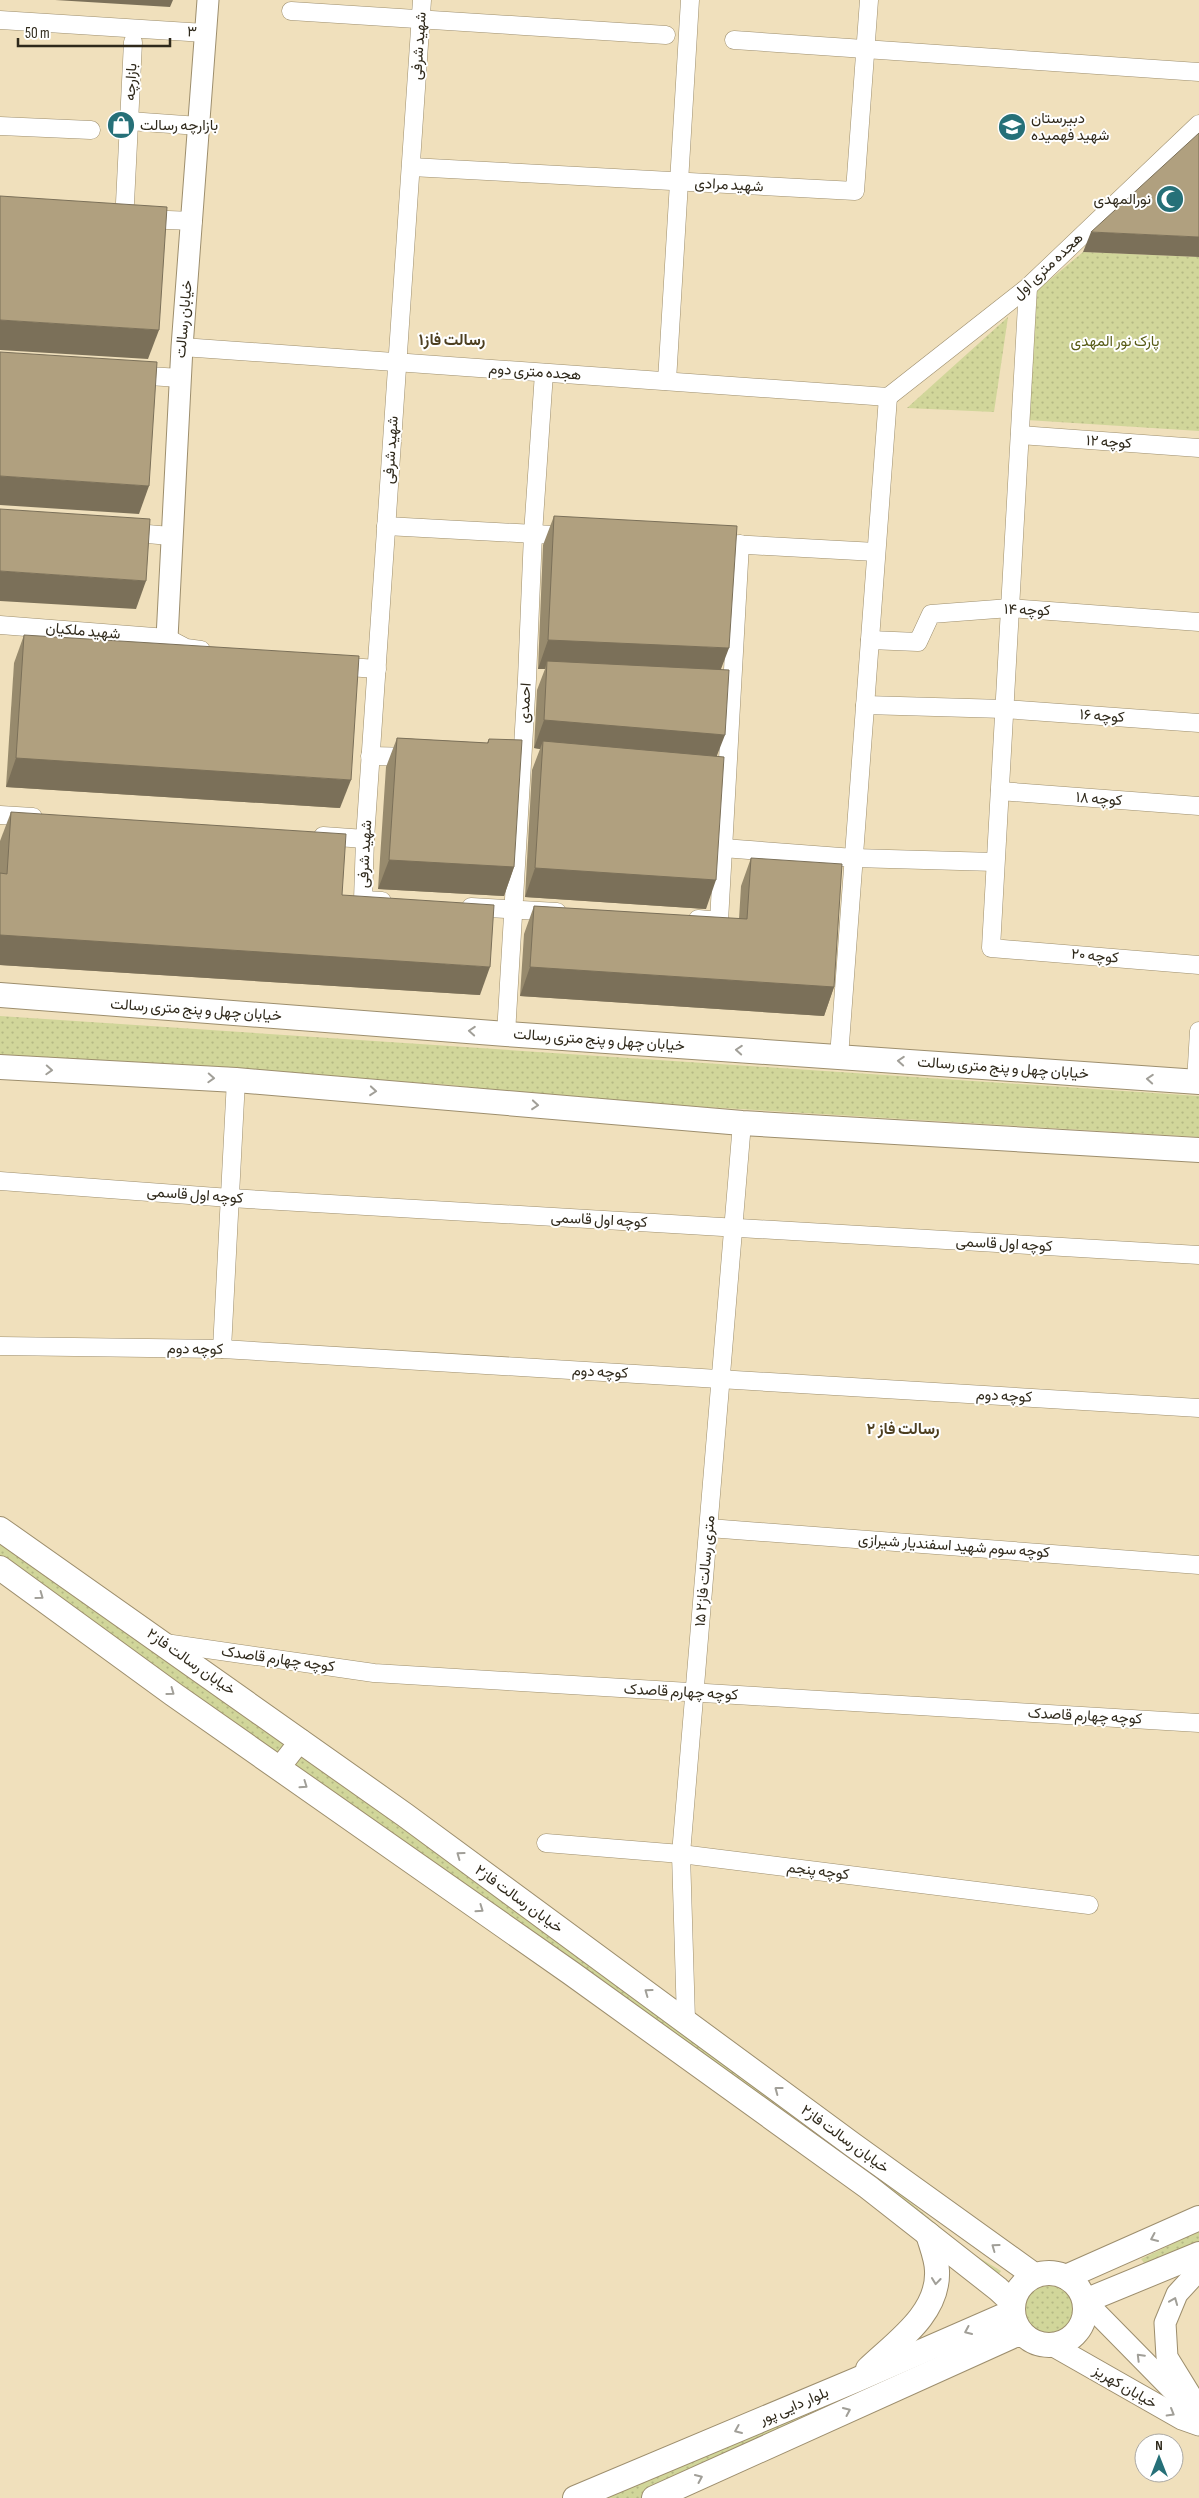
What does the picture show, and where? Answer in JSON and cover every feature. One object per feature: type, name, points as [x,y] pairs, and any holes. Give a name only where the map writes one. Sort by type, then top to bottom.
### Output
[{"type":"main road","name":"خیابان چهل و پنج متری رسالت","points":[[0,996],[506,1034],[1198,1082]]},
{"type":"main road","points":[[0,1067],[236,1080],[742,1123],[1199,1150]]},
{"type":"main road","name":"خیابان رسالت فاز۲","points":[[0,1529],[301,1740],[686,2020],[853,2146],[1034,2275]]},
{"type":"main road","name":"خیابان رسالت فاز۲","points":[[0,1568],[868,2187],[998,2289],[1012,2307]]},
{"type":"main road","points":[[1066,2277],[1199,2218]]},
{"type":"main road","points":[[856,2380],[918,2321],[935,2294],[937,2271],[928,2234]]},
{"type":"main road","points":[[1085,2301],[1199,2254]]},
{"type":"main road","points":[[1045,2272],[1066,2277],[1081,2291],[1085,2301],[1084,2319],[1076,2334],[1063,2343],[1052,2345],[1042,2345],[1023,2335],[1018,2328],[1012,2307],[1020,2286],[1034,2275],[1045,2272]]},
{"type":"main road","name":"بلوار دایی پور","points":[[575,2498],[856,2380],[1012,2307]]},
{"type":"main road","name":"بلوار دایی پور","points":[[654,2498],[1015,2335],[1023,2335]]},
{"type":"street","name":"خیابان رسالت","points":[[167,638],[170,536],[180,378],[208,0]]},
{"type":"street","name":"شهید شرفی","points":[[400,902],[363,900],[370,756],[422,0]]},
{"type":"street","points":[[667,381],[690,0]]},
{"type":"street","name":"شهید مرادی","points":[[411,168],[855,191],[869,0]]},
{"type":"street","points":[[292,10],[666,35]]},
{"type":"street","name":"۳","points":[[0,20],[205,33]]},
{"type":"street","points":[[734,40],[1199,72]]},
{"type":"street","name":"بازارچه","points":[[125,203],[133,42]]},
{"type":"street","name":"بازارچه","points":[[129,121],[199,126]]},
{"type":"street","name":"هجده متری اول","points":[[888,397],[1028,287],[1199,124]]},
{"type":"street","points":[[0,126],[91,130]]},
{"type":"street","points":[[116,218],[193,222]]},
{"type":"street","points":[[723,848],[854,858],[995,862],[1028,287]]},
{"type":"street","name":"هجده متری دوم","points":[[182,347],[888,397]]},
{"type":"street","name":"احمدی","points":[[506,1034],[527,679],[533,534],[544,373]]},
{"type":"street","points":[[114,374],[180,378]]},
{"type":"street","points":[[839,1057],[888,397]]},
{"type":"street","name":"۱۲ کوچه","points":[[1020,436],[1199,448]]},
{"type":"street","points":[[386,526],[592,537]]},
{"type":"street","points":[[104,531],[170,536]]},
{"type":"street","points":[[710,543],[876,552]]},
{"type":"street","points":[[680,918],[719,920],[740,544]]},
{"type":"street","name":"‍‍ ۱۴ کوچه","points":[[870,640],[918,642],[931,614],[1010,608],[1199,622]]},
{"type":"street","name":"شهید ملکیان","points":[[0,625],[167,638]]},
{"type":"street","points":[[167,638],[186,648],[222,653]]},
{"type":"street","points":[[315,664],[377,669]]},
{"type":"street","points":[[527,679],[546,680]]},
{"type":"street","points":[[712,687],[732,688]]},
{"type":"street","name":"۱۶ کوچه","points":[[865,705],[1004,709],[1199,723]]},
{"type":"street","points":[[370,756],[437,757]]},
{"type":"street","points":[[503,758],[542,760]]},
{"type":"street","points":[[707,774],[727,775]]},
{"type":"street","name":"۱۸ کوچه","points":[[1000,791],[1199,806]]},
{"type":"street","points":[[0,815],[49,818]]},
{"type":"street","points":[[306,835],[365,839]]},
{"type":"street","name":"۲۰ کوچه","points":[[995,862],[991,948],[1199,965]]},
{"type":"street","points":[[457,906],[572,912]]},
{"type":"street","points":[[1198,1082],[1199,1031]]},
{"type":"street","points":[[222,1349],[236,1080]]},
{"type":"street","name":"۱۵ متری رسالت فاز۲","points":[[686,2020],[681,1854],[742,1123]]},
{"type":"street","name":"کوچه اول قاسمی","points":[[0,1180],[230,1198],[1199,1255]]},
{"type":"street","name":"کوچه دوم","points":[[0,1346],[222,1349],[1199,1408]]},
{"type":"street","name":"کوچه سوم شهید اسفندیار شیرازی","points":[[708,1528],[1199,1565]]},
{"type":"street","name":"کوچه چهارم قاصدک","points":[[165,1643],[374,1673],[1199,1723]]},
{"type":"street","points":[[279,1768],[301,1740]]},
{"type":"street","name":"کوچه پنجم","points":[[546,1843],[681,1854],[1089,1905]]},
{"type":"street","points":[[1199,2270],[1177,2294],[1165,2323],[1167,2357],[1199,2409]]},
{"type":"street","name":"خیابان کهریز","points":[[1085,2301],[1199,2417]]},
{"type":"street","name":"خیابان کهریز","points":[[1052,2345],[1182,2419],[1199,2425]]},
{"type":"green space","name":"پارک نور المهدی","points":[[1083,252],[1199,257],[1199,431],[1027,420],[1034,293]]},
{"type":"green space","points":[[1008,317],[994,412],[907,408]]},
{"type":"green space","points":[[0,1016],[1199,1096],[1199,1137],[573,1099],[450,1085],[0,1055]]},
{"type":"green space","points":[[0,1539],[303,1752],[852,2154],[970,2252],[1001,2271],[996,2278],[0,1560]]},
{"type":"green space","points":[[1199,2231],[1199,2243],[1146,2265],[1141,2259]]},
{"type":"green space","points":[[1048,2277],[1060,2279],[1071,2286],[1078,2297],[1080,2309],[1078,2321],[1071,2332],[1060,2339],[1048,2341],[1036,2339],[1025,2332],[1018,2321],[1016,2309],[1018,2297],[1025,2286],[1036,2279]]},
{"type":"green space","points":[[975,2338],[645,2498],[601,2498]]},
{"type":"building","name":"نورالمهدی","points":[[1199,133],[1199,237],[1091,232]]},
{"type":"building","points":[[0,196],[167,207],[159,330],[0,320]]},
{"type":"building","points":[[0,352],[157,362],[149,486],[0,476]]},
{"type":"building","points":[[0,509],[150,519],[146,581],[0,571]]},
{"type":"building","points":[[554,516],[737,526],[729,648],[548,640]]},
{"type":"building","points":[[24,635],[359,656],[351,780],[16,758]]},
{"type":"building","points":[[547,661],[729,670],[725,735],[544,720]]},
{"type":"building","points":[[397,738],[488,743],[489,739],[522,740],[514,867],[389,860]]},
{"type":"building","points":[[543,741],[724,757],[716,880],[535,868]]},
{"type":"building","points":[[11,812],[346,834],[342,895],[494,905],[490,967],[0,935],[0,873],[7,874]]},
{"type":"building","points":[[751,858],[842,864],[834,987],[530,967],[534,906],[747,919]]},
{"type":"place","name":"بازارچه رسالت","points":[[121,125]]},
{"type":"place","name":"دبیرستان شهید فهمیده","points":[[1012,127]]},
{"type":"place","name":"نورالمهدی","points":[[1170,199]]},
{"type":"district","name":"رسالت فاز۱","points":[[452,340]]},
{"type":"district","name":"رسالت فاز ۲","points":[[903,1429]]}]
